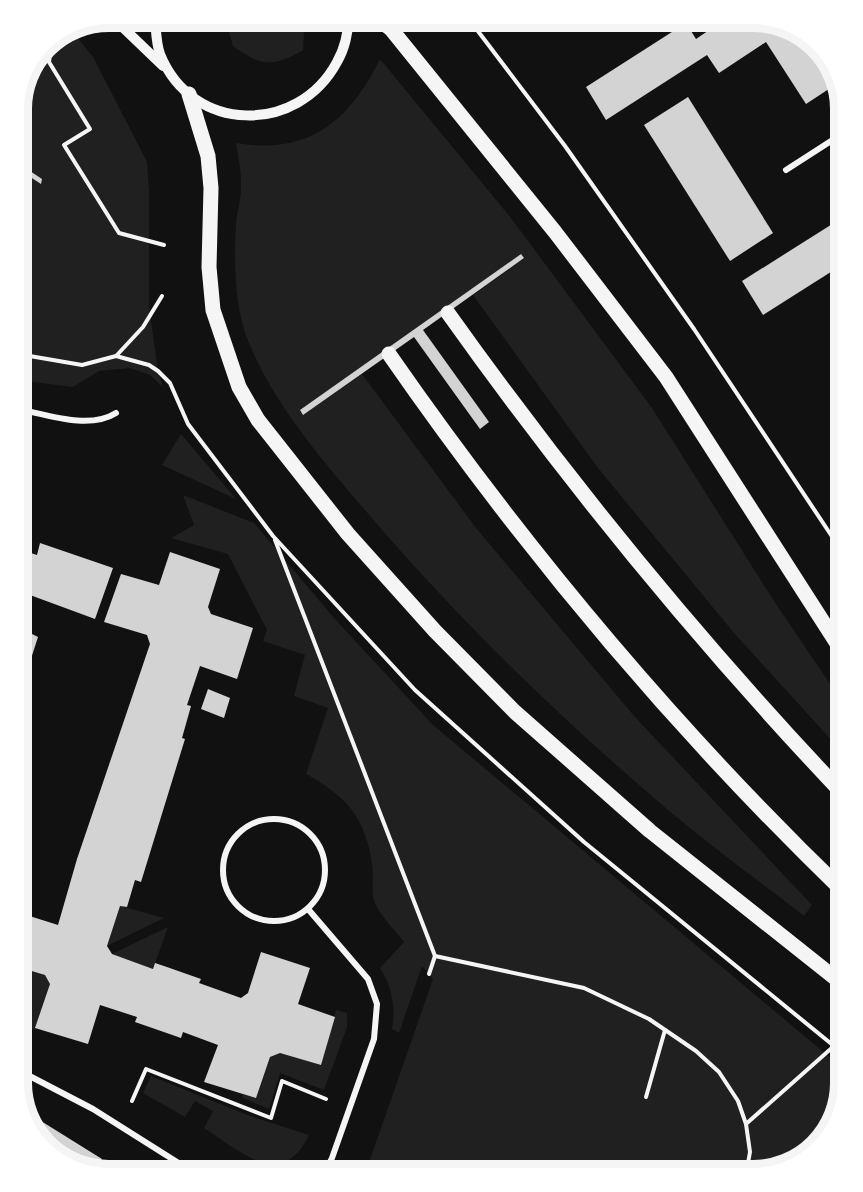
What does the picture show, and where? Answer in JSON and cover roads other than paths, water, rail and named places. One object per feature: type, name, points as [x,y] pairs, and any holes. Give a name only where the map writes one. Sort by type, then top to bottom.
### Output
[{"type":"main road","points":[[392,29],[525,195],[666,377],[834,639]]},
{"type":"main road","points":[[189,94],[208,156],[211,188],[209,267],[213,310],[239,387],[258,420],[348,534],[435,632],[515,712],[650,831],[834,977]]},
{"type":"main road","points":[[448,313],[526,422],[619,540],[772,719],[834,784]]},
{"type":"main road","points":[[389,354],[498,501],[640,677],[721,766],[834,882]]},
{"type":"street","points":[[124,29],[189,94],[218,111],[249,117],[280,112],[307,99],[329,78],[343,51],[346,29]]},
{"type":"street","points":[[157,29],[160,52],[170,73]]},
{"type":"street","points":[[786,170],[834,139]]},
{"type":"street","points":[[29,411],[92,422],[107,419],[116,413]]},
{"type":"street","points":[[274,818],[299,826],[318,844],[325,860],[325,878],[320,894],[308,909],[294,918],[279,922],[255,918],[234,904],[225,890],[222,874],[223,857],[230,842],[242,830],[257,821],[274,818]]},
{"type":"street","points":[[308,909],[368,979],[377,1004],[374,1039],[329,1163]]},
{"type":"street","points":[[29,1076],[93,1109],[179,1163]]}]
